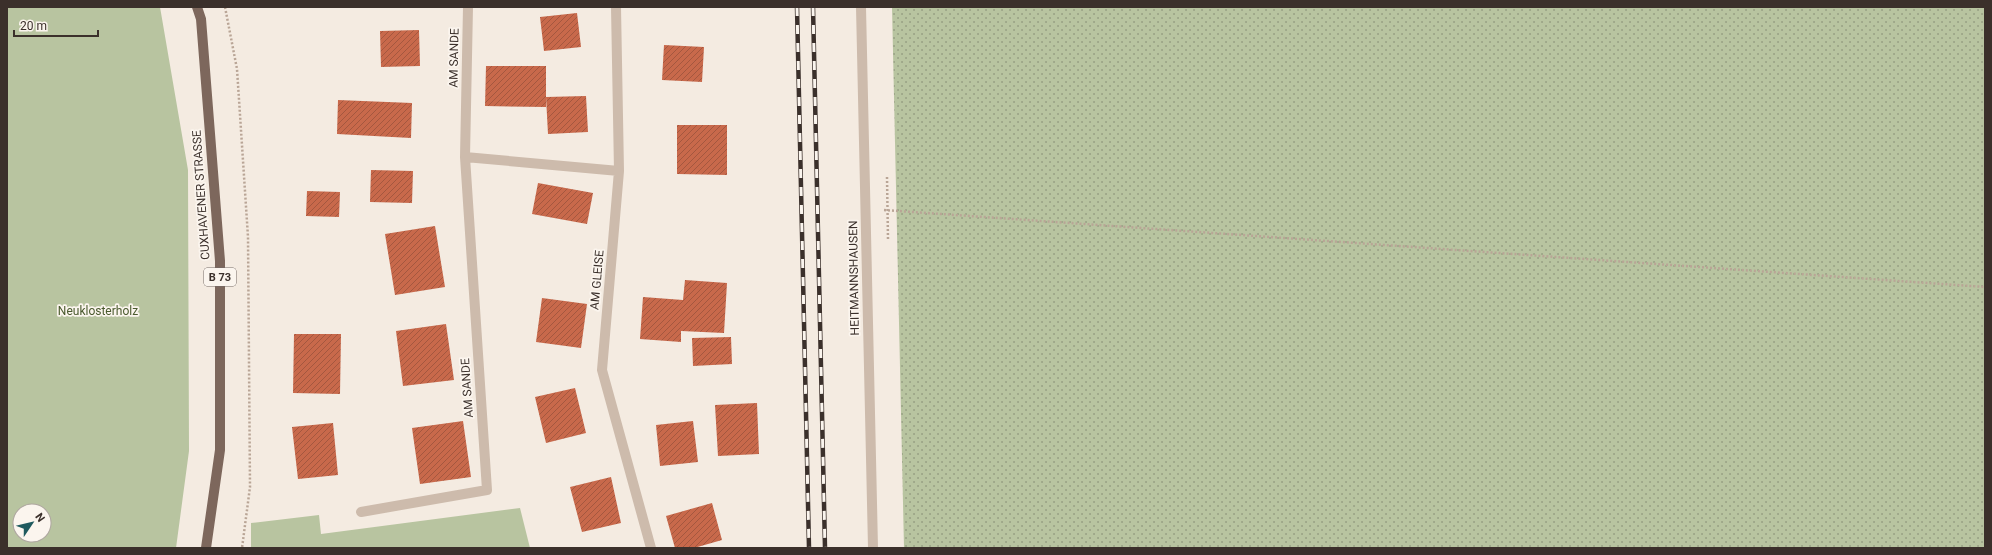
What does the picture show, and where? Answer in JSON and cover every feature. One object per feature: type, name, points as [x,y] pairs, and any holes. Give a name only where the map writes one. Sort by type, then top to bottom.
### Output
[{"type":"main road","name":"CUXHAVENER STRASSE","points":[[198,7],[201,20],[220,261],[220,450],[206,548]]},
{"type":"street","name":"AM SANDE","points":[[361,512],[487,490],[465,157],[468,7]]},
{"type":"street","name":"AM GLEISE","points":[[616,7],[619,171],[602,370],[650,548]]},
{"type":"street","name":"HEITMANNSHAUSEN","points":[[861,7],[873,548]]},
{"type":"street","points":[[465,157],[619,171]]},
{"type":"path","points":[[225,7],[237,69],[248,237],[250,487],[242,548]]},
{"type":"path","points":[[866,208],[1985,287]]},
{"type":"green space","name":"Neuklosterholz","points":[[7,7],[160,7],[188,170],[189,451],[176,548],[7,548]]},
{"type":"green space","points":[[892,7],[1985,7],[1985,548],[904,548]]},
{"type":"green space","points":[[520,508],[530,548],[251,548],[251,523],[319,515],[321,534]]},
{"type":"building","points":[[577,13],[581,47],[544,51],[540,17]]},
{"type":"building","points":[[419,30],[420,66],[381,67],[380,31]]},
{"type":"building","points":[[664,45],[704,47],[702,82],[662,80]]},
{"type":"building","points":[[486,66],[546,66],[546,107],[485,106]]},
{"type":"building","points":[[586,96],[588,132],[548,134],[546,97]]},
{"type":"building","points":[[338,100],[412,103],[411,138],[337,134]]},
{"type":"building","points":[[677,125],[727,125],[727,175],[677,174]]},
{"type":"building","points":[[371,170],[413,171],[412,203],[370,202]]},
{"type":"building","points":[[538,183],[593,193],[587,224],[532,214]]},
{"type":"building","points":[[307,191],[340,192],[339,217],[306,216]]},
{"type":"building","points":[[435,226],[445,287],[395,295],[385,234]]},
{"type":"building","points":[[685,280],[727,283],[724,333],[681,331],[681,342],[640,339],[643,297],[683,300]]},
{"type":"building","points":[[542,298],[587,304],[581,348],[536,342]]},
{"type":"building","points":[[446,324],[454,380],[403,386],[396,331]]},
{"type":"building","points":[[294,334],[341,334],[340,394],[293,393]]},
{"type":"building","points":[[731,337],[732,364],[693,366],[692,338]]},
{"type":"building","points":[[575,388],[586,433],[546,443],[535,397]]},
{"type":"building","points":[[757,403],[759,454],[718,456],[715,405]]},
{"type":"building","points":[[463,421],[471,477],[420,484],[412,428]]},
{"type":"building","points":[[693,421],[698,462],[660,466],[656,425]]},
{"type":"building","points":[[333,423],[338,475],[298,479],[292,427]]},
{"type":"building","points":[[611,477],[621,523],[582,532],[570,487]]},
{"type":"building","points":[[712,503],[722,540],[694,548],[675,548],[666,516]]},
{"type":"railway","points":[[797,7],[809,548]]},
{"type":"railway","points":[[813,7],[825,548]]}]
